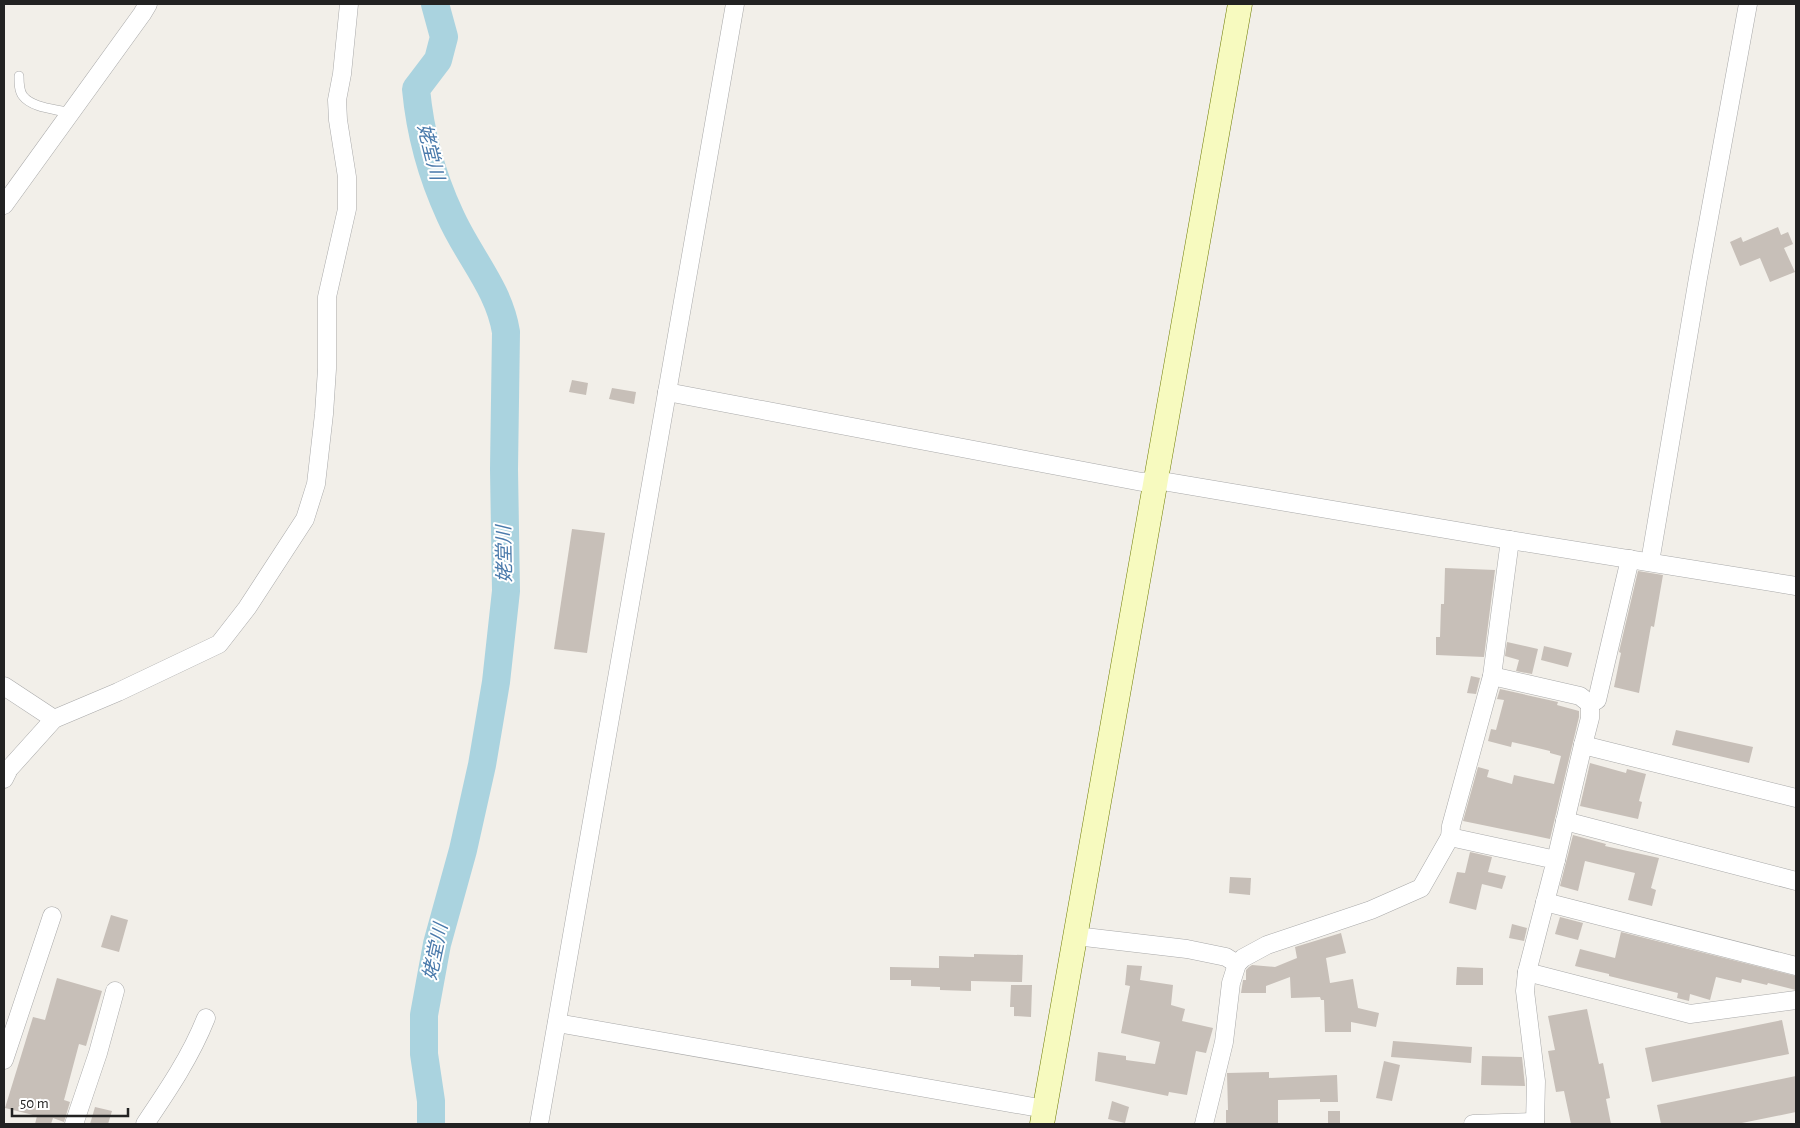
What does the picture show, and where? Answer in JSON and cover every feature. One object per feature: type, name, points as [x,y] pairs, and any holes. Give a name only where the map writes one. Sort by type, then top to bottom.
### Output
[{"type":"street","points":[[4,205],[148,4]]},
{"type":"street","points":[[4,778],[8,769],[54,719],[118,692],[219,644],[247,608],[305,519],[316,484],[324,414],[327,369],[327,296],[347,209],[347,177],[338,120],[337,100],[342,74],[349,4]]},
{"type":"street","points":[[539,1124],[735,4]]},
{"type":"street","points":[[557,1023],[1043,1116],[1240,4]]},
{"type":"street","points":[[1650,562],[1696,288],[1748,4]]},
{"type":"street","points":[[667,392],[1142,482],[1156,480],[1796,586]]},
{"type":"street","points":[[1204,1124],[1224,1042],[1231,983],[1238,964],[1243,958],[1268,944],[1371,910],[1421,888],[1450,836],[1492,676],[1510,540]]},
{"type":"street","points":[[1590,704],[1597,700],[1630,558]]},
{"type":"street","points":[[1492,676],[1580,696],[1590,704]]},
{"type":"street","points":[[4,686],[54,719]]},
{"type":"street","points":[[1474,1124],[1535,1123],[1536,1082],[1525,991],[1527,972],[1590,718],[1590,704]]},
{"type":"street","points":[[1583,745],[1796,798]]},
{"type":"street","points":[[1565,821],[1796,881]]},
{"type":"street","points":[[1450,836],[1556,860]]},
{"type":"street","points":[[1545,902],[1796,966]]},
{"type":"street","points":[[4,1060],[7,1038],[52,916]]},
{"type":"street","points":[[1076,936],[1202,952],[1226,957],[1238,964]]},
{"type":"street","points":[[1527,972],[1690,1014],[1796,1000]]},
{"type":"street","points":[[74,1124],[98,1053],[115,991]]},
{"type":"street","points":[[145,1124],[175,1080],[206,1018]]},
{"type":"lane","points":[[19,76],[22,96],[38,105],[70,113]]},
{"type":"building","points":[[1778,227],[1781,235],[1788,232],[1793,244],[1784,248],[1795,272],[1770,282],[1760,258],[1740,266],[1730,242],[1741,237],[1743,242]]},
{"type":"building","points":[[572,380],[588,383],[586,395],[569,392]]},
{"type":"building","points":[[612,388],[636,392],[634,404],[609,399]]},
{"type":"building","points":[[572,529],[605,533],[587,653],[554,649]]},
{"type":"building","points":[[1445,568],[1495,570],[1484,657],[1436,655],[1436,637],[1440,637],[1441,604],[1444,604]]},
{"type":"building","points":[[1638,571],[1663,575],[1654,627],[1651,626],[1639,693],[1614,687],[1621,653],[1619,652]]},
{"type":"building","points":[[1507,642],[1538,649],[1532,674],[1516,671],[1519,660],[1505,656]]},
{"type":"building","points":[[1544,646],[1572,653],[1568,667],[1541,660]]},
{"type":"building","points":[[1471,676],[1480,678],[1476,694],[1467,693]]},
{"type":"building","points":[[1500,689],[1558,702],[1557,705],[1579,711],[1550,839],[1463,821],[1478,767],[1489,770],[1487,777],[1512,784],[1514,775],[1554,784],[1561,756],[1550,753],[1550,751],[1512,742],[1511,747],[1488,741],[1491,729],[1496,730],[1504,700],[1497,699]]},
{"type":"building","points":[[1676,730],[1753,747],[1749,763],[1672,745]]},
{"type":"building","points":[[1590,763],[1626,773],[1627,769],[1646,774],[1639,801],[1642,802],[1638,819],[1580,806]]},
{"type":"building","points":[[1573,835],[1606,844],[1605,846],[1659,858],[1651,888],[1656,890],[1652,906],[1628,900],[1635,873],[1585,861],[1578,891],[1560,886]]},
{"type":"building","points":[[1470,852],[1492,857],[1488,872],[1506,876],[1502,889],[1482,884],[1476,910],[1449,903],[1457,872],[1465,873]]},
{"type":"building","points":[[1230,877],[1251,878],[1250,895],[1229,893]]},
{"type":"building","points":[[111,915],[128,920],[119,952],[101,947]]},
{"type":"building","points":[[1560,917],[1583,923],[1578,940],[1555,934]]},
{"type":"building","points":[[1512,924],[1527,928],[1524,941],[1509,938]]},
{"type":"building","points":[[1621,932],[1796,976],[1796,990],[1768,983],[1767,985],[1742,979],[1741,983],[1716,977],[1710,1000],[1690,994],[1689,1001],[1677,998],[1678,993],[1575,966],[1580,949],[1615,958]]},
{"type":"building","points":[[1341,933],[1346,953],[1326,958],[1330,983],[1353,979],[1358,1008],[1379,1013],[1376,1027],[1351,1022],[1351,1032],[1325,1032],[1324,1000],[1321,1000],[1320,997],[1291,998],[1290,977],[1266,986],[1266,993],[1241,993],[1243,980],[1246,980],[1246,970],[1252,965],[1275,967],[1297,958],[1295,947]]},
{"type":"building","points":[[974,954],[1023,955],[1022,982],[971,981],[971,991],[940,990],[940,987],[911,986],[911,980],[890,980],[890,967],[939,968],[939,956],[974,957]]},
{"type":"building","points":[[1127,965],[1142,966],[1140,980],[1173,985],[1171,1005],[1185,1009],[1182,1021],[1213,1028],[1206,1053],[1196,1051],[1187,1095],[1169,1092],[1168,1096],[1095,1081],[1098,1052],[1126,1056],[1126,1060],[1155,1064],[1160,1042],[1121,1033],[1130,986],[1125,985]]},
{"type":"building","points":[[1457,967],[1483,968],[1483,985],[1456,985]]},
{"type":"building","points":[[57,978],[102,991],[86,1046],[79,1044],[64,1100],[70,1102],[64,1122],[53,1118],[51,1124],[35,1124],[37,1116],[5,1108],[33,1017],[45,1020]]},
{"type":"building","points":[[1011,985],[1032,985],[1031,1017],[1014,1016],[1014,1007],[1010,1007]]},
{"type":"building","points":[[1587,1009],[1599,1064],[1603,1063],[1610,1098],[1606,1099],[1611,1124],[1571,1124],[1564,1091],[1556,1092],[1548,1051],[1555,1050],[1548,1016]]},
{"type":"building","points":[[1782,1020],[1789,1054],[1652,1082],[1645,1048]]},
{"type":"building","points":[[1393,1041],[1472,1047],[1471,1063],[1391,1057]]},
{"type":"building","points":[[1482,1056],[1522,1057],[1525,1086],[1481,1085]]},
{"type":"building","points":[[1384,1061],[1400,1065],[1392,1101],[1376,1098]]},
{"type":"building","points":[[1269,1072],[1269,1078],[1337,1075],[1338,1102],[1320,1102],[1320,1099],[1278,1100],[1278,1124],[1226,1124],[1226,1110],[1228,1110],[1227,1073]]},
{"type":"building","points":[[1796,1076],[1796,1112],[1737,1124],[1661,1124],[1657,1105]]},
{"type":"building","points":[[1112,1101],[1129,1107],[1125,1123],[1108,1119]]},
{"type":"building","points":[[95,1107],[112,1111],[108,1124],[90,1124]]},
{"type":"building","points":[[1328,1111],[1340,1111],[1340,1124],[1328,1124]]},
{"type":"waterway","name":"姥堂川","points":[[431,1124],[431,1101],[424,1054],[424,1015],[437,944],[463,850],[482,765],[496,682],[506,591],[504,469],[506,332],[497,301],[490,286],[457,230],[444,200],[432,169],[424,137],[416,89],[438,60],[444,37],[435,4]]}]
